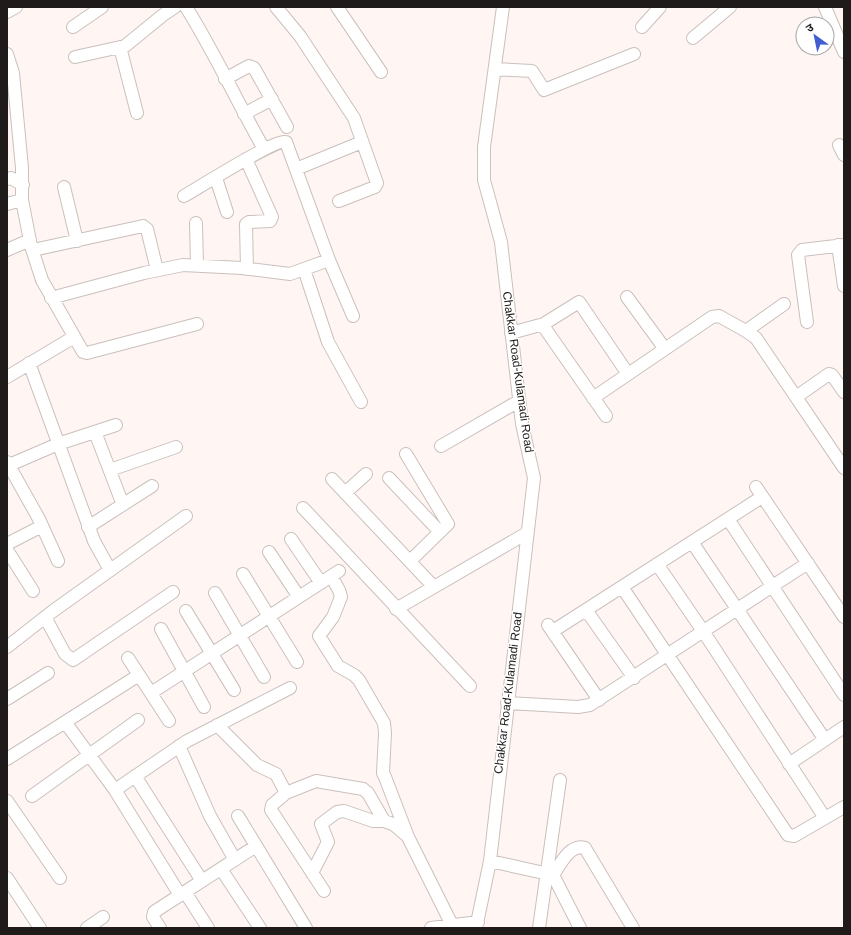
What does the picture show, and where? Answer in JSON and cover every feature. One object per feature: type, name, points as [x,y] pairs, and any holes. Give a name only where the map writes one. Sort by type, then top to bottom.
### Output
[{"type":"street","points":[[7,12],[16,7]]},
{"type":"street","points":[[73,27],[102,7]]},
{"type":"street","points":[[75,57],[120,47],[130,43],[163,15],[175,7]]},
{"type":"street","points":[[186,7],[206,39],[225,79],[262,146]]},
{"type":"street","points":[[276,7],[296,32],[355,121],[377,185],[340,201]]},
{"type":"street","points":[[337,7],[381,72]]},
{"type":"street","name":"Chakkar Road-Kulamadi Road","points":[[477,925],[490,861],[534,478],[522,424],[501,242],[484,180],[484,147],[503,7]]},
{"type":"street","points":[[642,26],[660,7]]},
{"type":"street","points":[[693,38],[730,7]]},
{"type":"street","points":[[825,7],[844,52]]},
{"type":"street","points":[[120,47],[138,113]]},
{"type":"street","points":[[7,54],[23,177],[22,200],[31,245],[40,276],[51,298],[83,352],[87,353],[197,324]]},
{"type":"street","points":[[495,69],[532,71],[544,90],[634,54]]},
{"type":"street","points":[[225,79],[252,66],[272,98],[287,127]]},
{"type":"street","points":[[244,114],[272,98]]},
{"type":"street","points":[[184,196],[246,159],[262,146],[284,141],[287,145],[329,260],[353,316]]},
{"type":"street","points":[[296,169],[362,142]]},
{"type":"street","points":[[246,159],[272,217],[270,221],[249,222],[246,224],[247,269]]},
{"type":"street","points":[[7,179],[23,177]]},
{"type":"street","points":[[216,178],[227,212]]},
{"type":"street","points":[[64,187],[77,241]]},
{"type":"street","points":[[7,204],[22,200]]},
{"type":"street","points":[[196,224],[197,265]]},
{"type":"street","points":[[7,250],[31,245],[77,241],[146,227],[157,270]]},
{"type":"street","points":[[807,322],[798,255],[799,252],[802,250],[841,245],[844,286]]},
{"type":"street","points":[[51,298],[157,270],[187,264],[287,274],[329,260]]},
{"type":"street","points":[[304,269],[328,342],[360,402]]},
{"type":"street","points":[[627,297],[665,350]]},
{"type":"street","points":[[511,333],[542,325],[579,302],[628,374]]},
{"type":"street","points":[[746,331],[784,304]]},
{"type":"street","points":[[593,398],[716,316],[746,331],[756,338],[844,468]]},
{"type":"street","points":[[542,325],[606,416]]},
{"type":"street","points":[[7,377],[74,337]]},
{"type":"street","points":[[29,363],[88,527],[96,547],[110,570]]},
{"type":"street","points":[[796,397],[829,374],[832,375],[844,392]]},
{"type":"street","points":[[441,446],[519,401]]},
{"type":"street","points":[[58,561],[42,526],[7,465],[58,444],[116,425]]},
{"type":"street","points":[[95,432],[123,505]]},
{"type":"street","points":[[110,470],[176,447]]},
{"type":"street","points":[[406,454],[448,524],[410,561]]},
{"type":"street","points":[[345,493],[366,474]]},
{"type":"street","points":[[389,478],[440,532]]},
{"type":"street","points":[[332,479],[434,587]]},
{"type":"street","points":[[88,527],[152,486]]},
{"type":"street","points":[[599,700],[550,628],[586,610],[728,520],[759,492],[844,617]]},
{"type":"street","points":[[303,508],[396,609],[470,686]]},
{"type":"street","points":[[7,647],[45,617],[186,516]]},
{"type":"street","points":[[728,520],[844,695]]},
{"type":"street","points":[[7,544],[42,526]]},
{"type":"street","points":[[396,609],[527,533]]},
{"type":"street","points":[[291,539],[330,576],[341,593],[333,617],[319,636],[338,666],[354,675],[359,680],[384,723],[385,733],[383,772],[408,837],[452,925]]},
{"type":"street","points":[[692,542],[738,608],[825,740]]},
{"type":"street","points":[[7,550],[33,591]]},
{"type":"street","points":[[269,552],[299,596]]},
{"type":"street","points":[[507,703],[585,707],[634,678],[771,586],[808,563]]},
{"type":"street","points":[[657,564],[703,631],[825,818]]},
{"type":"street","points":[[243,574],[297,662]]},
{"type":"street","points":[[151,693],[330,576]]},
{"type":"street","points":[[622,587],[788,836],[794,836],[844,807]]},
{"type":"street","points":[[45,617],[65,654],[73,660],[173,592]]},
{"type":"street","points":[[215,593],[264,677]]},
{"type":"street","points":[[586,610],[634,678]]},
{"type":"street","points":[[186,611],[234,690]]},
{"type":"street","points":[[161,629],[204,707]]},
{"type":"street","points":[[128,658],[169,722]]},
{"type":"street","points":[[7,699],[48,673]]},
{"type":"street","points":[[9,754],[65,722],[139,674]]},
{"type":"street","points":[[114,790],[179,746],[290,688]]},
{"type":"street","points":[[32,796],[90,756],[138,720]]},
{"type":"street","points":[[65,722],[114,790],[182,894],[208,928]]},
{"type":"street","points":[[217,726],[257,765],[276,774],[286,792]]},
{"type":"street","points":[[789,764],[844,727]]},
{"type":"street","points":[[179,746],[210,816],[235,860]]},
{"type":"street","points":[[135,776],[202,881]]},
{"type":"street","points":[[539,928],[550,874],[560,780]]},
{"type":"street","points":[[324,891],[271,810],[272,805],[286,792],[316,781],[363,788],[368,793],[384,820]]},
{"type":"street","points":[[7,801],[11,816],[60,878]]},
{"type":"street","points":[[312,873],[328,842],[321,828],[323,821],[341,810],[375,821],[384,820],[395,824],[408,837]]},
{"type":"street","points":[[238,816],[306,928]]},
{"type":"street","points":[[160,928],[152,914],[256,846]]},
{"type":"street","points":[[550,874],[568,853],[582,847],[585,848],[633,928]]},
{"type":"street","points":[[490,861],[550,874],[580,928]]},
{"type":"street","points":[[221,869],[260,928]]},
{"type":"street","points":[[7,878],[40,928]]},
{"type":"street","points":[[87,928],[103,917]]},
{"type":"street","points":[[431,928],[452,925],[477,925]]}]
